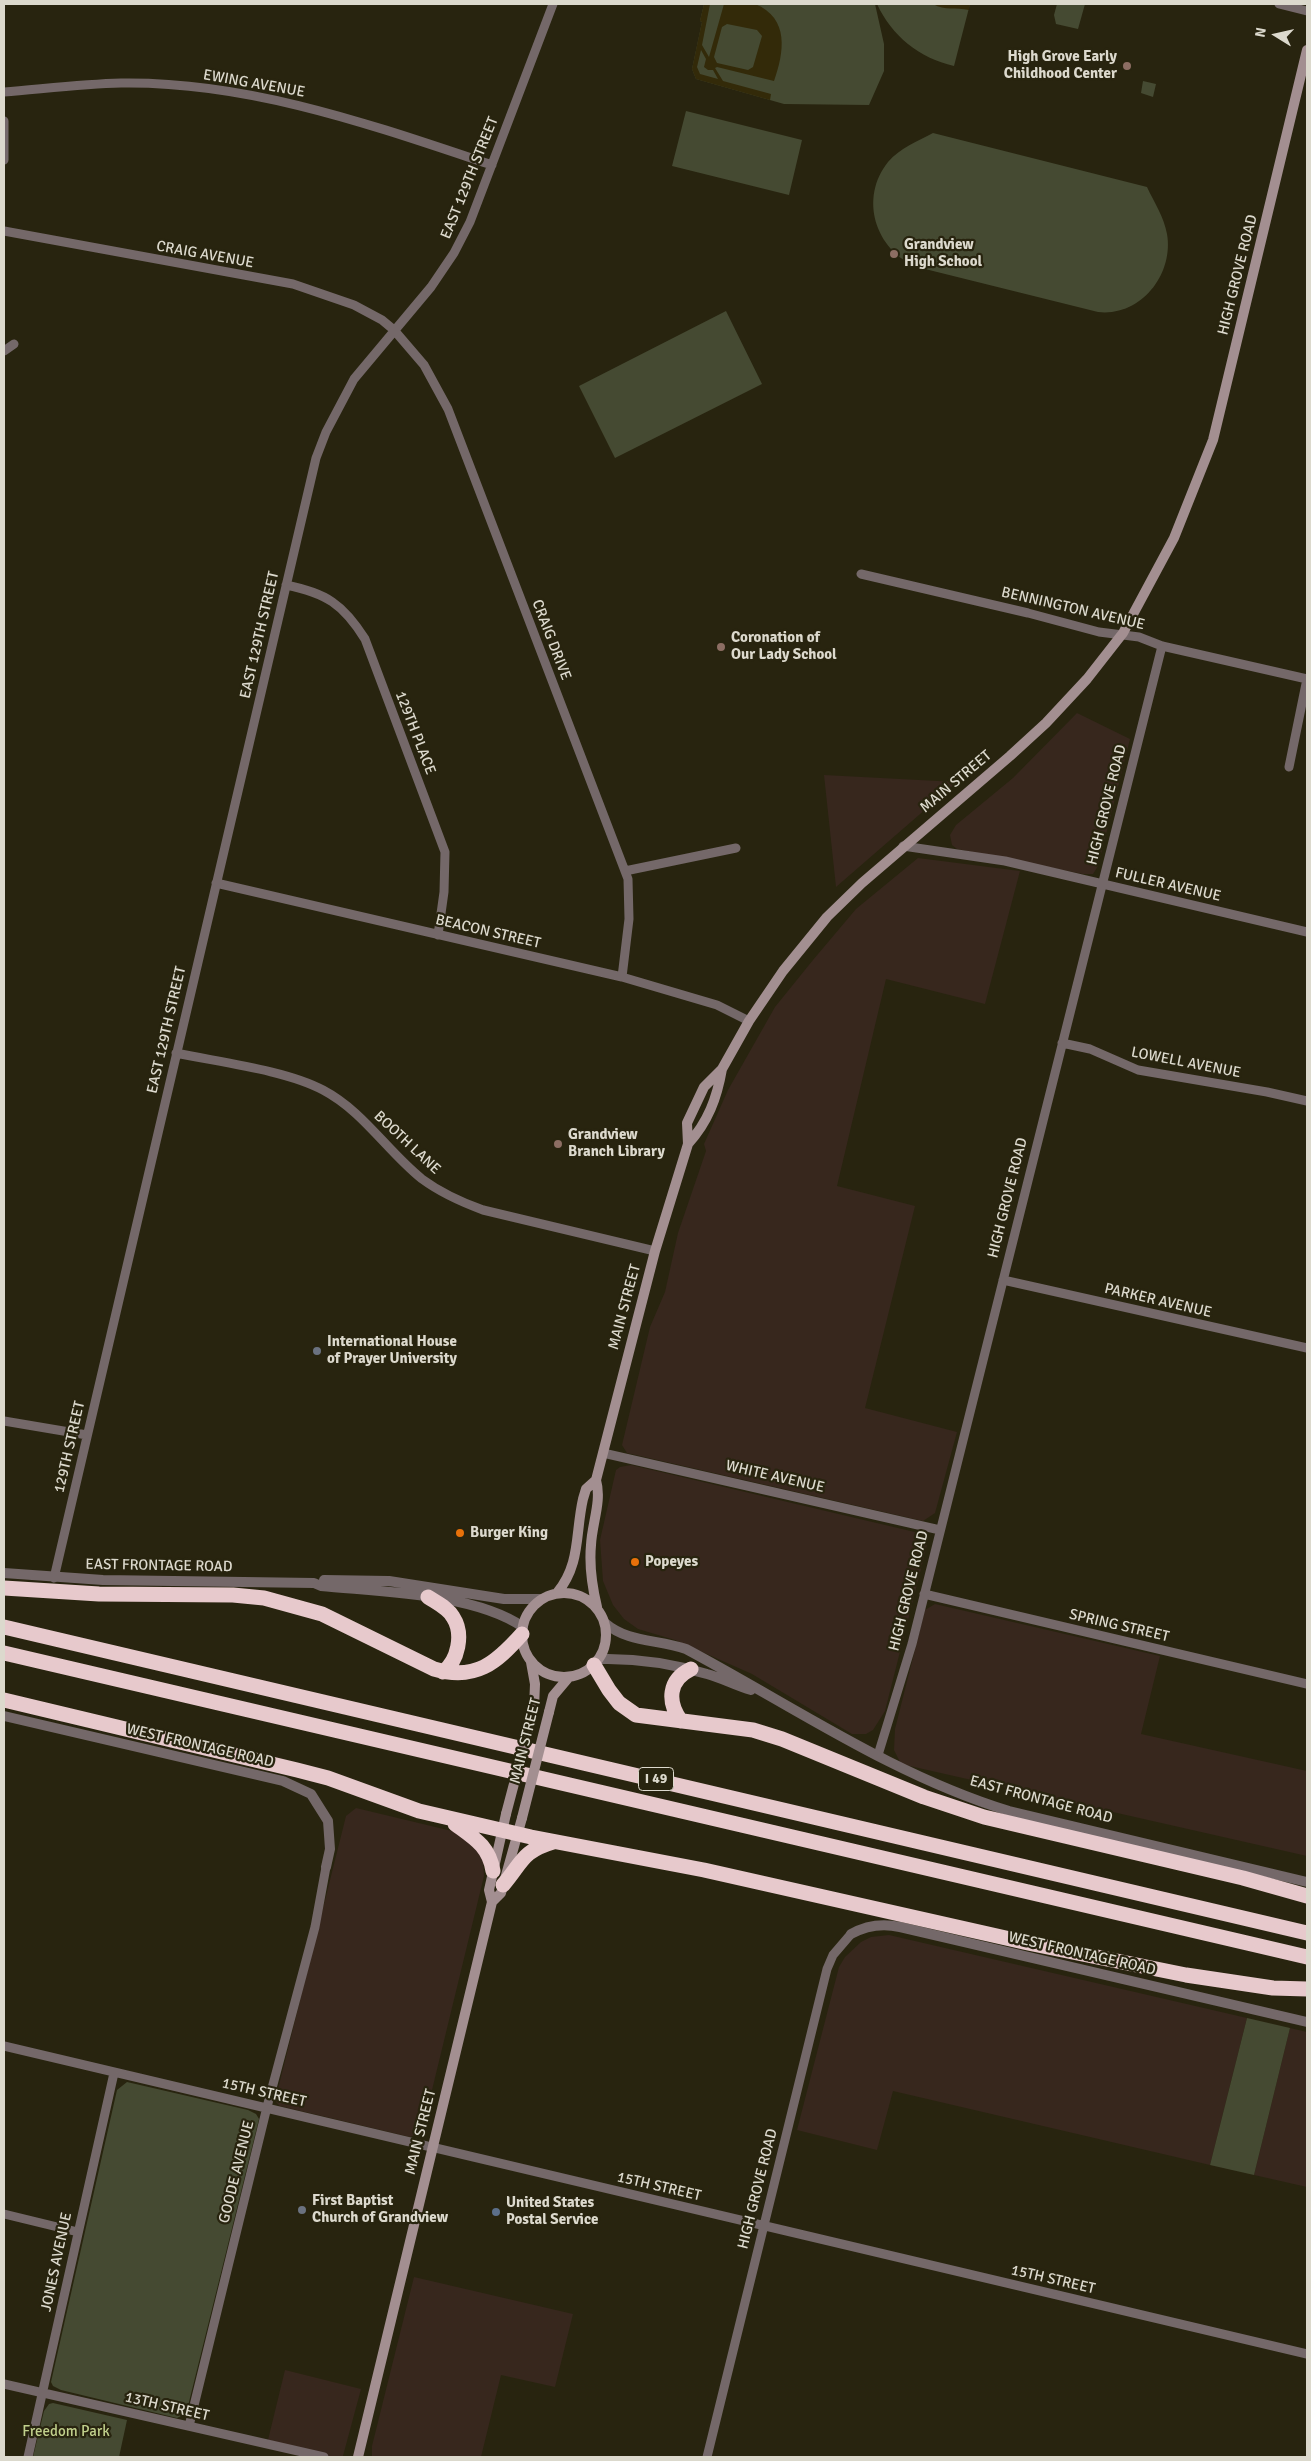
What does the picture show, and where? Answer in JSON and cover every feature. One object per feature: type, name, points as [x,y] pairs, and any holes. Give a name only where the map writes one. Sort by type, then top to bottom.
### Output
[{"type":"highway","points":[[4,1588],[99,1594],[233,1595],[264,1598],[322,1614],[443,1672],[471,1672],[489,1666],[523,1631]]},
{"type":"highway","points":[[428,1597],[446,1609],[456,1625],[455,1657],[451,1666],[443,1672]]},
{"type":"highway","name":"I 49","points":[[4,1627],[1307,1933]]},
{"type":"highway","name":"I 49","points":[[4,1653],[1307,1957]]},
{"type":"highway","points":[[597,1662],[609,1690],[627,1710],[647,1718],[732,1726],[769,1734],[924,1797],[984,1817],[1243,1878],[1307,1896]]},
{"type":"highway","points":[[681,1721],[672,1705],[672,1688],[679,1677],[691,1669]]},
{"type":"highway","points":[[4,1700],[328,1778],[402,1806],[554,1842],[704,1870],[1028,1943],[1186,1975],[1274,1988],[1307,1989]]},
{"type":"highway","points":[[448,1818],[481,1844],[490,1857],[493,1871]]},
{"type":"highway","points":[[503,1885],[525,1856],[539,1847],[554,1842]]},
{"type":"main road","name":"HIGH GROVE ROAD","points":[[1189,504],[1213,440],[1304,75],[1307,50]]},
{"type":"main road","name":"MAIN STREET","points":[[597,1608],[592,1586],[590,1557],[599,1491],[596,1480],[655,1251],[688,1144],[687,1123],[704,1087],[722,1069],[749,1021],[788,964],[828,918],[862,883],[903,846],[1046,723],[1087,679],[1123,634],[1166,554],[1189,504]]},
{"type":"main road","name":"MAIN STREET","points":[[688,1144],[702,1129],[717,1097],[722,1069]]},
{"type":"main road","name":"MAIN STREET","points":[[557,1593],[567,1580],[574,1566],[583,1499],[586,1489],[596,1480]]},
{"type":"main road","points":[[557,1593],[580,1595],[597,1608],[605,1623],[605,1642],[597,1662],[583,1672],[569,1677],[546,1674],[531,1661],[526,1652],[523,1631],[528,1614],[541,1599],[557,1593]]},
{"type":"main road","name":"MAIN STREET","points":[[358,2457],[492,1902],[489,1890],[493,1871],[534,1708],[535,1684],[531,1661]]},
{"type":"main road","name":"MAIN STREET","points":[[492,1902],[501,1893],[553,1696],[569,1677]]},
{"type":"street","points":[[1279,4],[1307,11]]},
{"type":"street","name":"EAST 129TH STREET","points":[[113,1323],[316,458],[326,432],[354,379],[431,287],[454,253],[470,222],[549,5]]},
{"type":"street","name":"EWING AVENUE","points":[[4,92],[121,83],[182,86],[238,92],[335,113],[492,165]]},
{"type":"street","points":[[4,121],[4,160]]},
{"type":"street","name":"CRAIG AVENUE","points":[[4,231],[293,284],[354,305],[382,320],[394,330]]},
{"type":"street","name":"CRAIG DRIVE","points":[[394,330],[424,366],[448,409],[628,879],[629,919],[622,977]]},
{"type":"street","points":[[4,352],[14,344]]},
{"type":"street","name":"BENNINGTON AVENUE","points":[[861,574],[1028,613],[1099,632],[1139,637],[1162,646],[1307,679]]},
{"type":"street","name":"129TH PLACE","points":[[286,585],[313,590],[334,602],[352,618],[365,638],[445,852],[444,892],[438,935]]},
{"type":"street","name":"HIGH GROVE ROAD","points":[[878,1755],[912,1644],[1162,646]]},
{"type":"street","points":[[1289,767],[1307,679]]},
{"type":"street","name":"FULLER AVENUE","points":[[903,846],[1005,860],[1307,932]]},
{"type":"street","points":[[625,871],[736,848]]},
{"type":"street","name":"BEACON STREET","points":[[216,883],[622,977],[717,1005],[749,1021]]},
{"type":"street","name":"LOWELL AVENUE","points":[[1062,1043],[1090,1049],[1138,1070],[1267,1092],[1307,1101]]},
{"type":"street","name":"BOOTH LANE","points":[[176,1053],[291,1077],[323,1090],[352,1109],[421,1178],[461,1202],[483,1210],[655,1251]]},
{"type":"street","name":"PARKER AVENUE","points":[[1003,1280],[1307,1348]]},
{"type":"street","name":"129TH STREET","points":[[54,1578],[113,1323]]},
{"type":"street","points":[[4,1421],[87,1435]]},
{"type":"street","name":"WHITE AVENUE","points":[[603,1452],[940,1530]]},
{"type":"street","name":"EAST FRONTAGE ROAD","points":[[4,1574],[54,1578],[314,1583],[321,1586],[428,1597],[492,1611],[523,1631]]},
{"type":"street","name":"EAST FRONTAGE ROAD","points":[[314,1583],[321,1580],[389,1581],[504,1600],[541,1599]]},
{"type":"street","name":"SPRING STREET","points":[[924,1594],[1307,1684]]},
{"type":"street","name":"EAST FRONTAGE ROAD","points":[[605,1623],[628,1638],[668,1644],[686,1649],[752,1685],[757,1690],[929,1782],[1009,1811],[1307,1882]]},
{"type":"street","name":"EAST FRONTAGE ROAD","points":[[597,1662],[646,1660],[691,1669],[749,1690],[757,1690]]},
{"type":"street","name":"WEST FRONTAGE ROAD","points":[[4,1716],[282,1781],[304,1790],[311,1794],[328,1821],[330,1849],[326,1867]]},
{"type":"street","name":"GOODE AVENUE","points":[[189,2426],[267,2107],[315,1926],[326,1867]]},
{"type":"street","name":"WEST FRONTAGE ROAD","points":[[851,1934],[860,1929],[876,1925],[900,1927],[1307,2022]]},
{"type":"street","name":"HIGH GROVE ROAD","points":[[707,2457],[827,1969],[833,1955],[851,1934]]},
{"type":"street","name":"15TH STREET","points":[[4,2046],[1307,2354]]},
{"type":"street","name":"JONES AVENUE","points":[[28,2457],[114,2073]]},
{"type":"street","points":[[4,2214],[78,2232]]},
{"type":"street","name":"13TH STREET","points":[[4,2384],[324,2457]]},
{"type":"shaded area","points":[[1077,713],[1130,739],[1098,866],[1093,874],[1083,874],[957,849],[952,845],[950,835],[956,825],[1013,778]]},
{"type":"shaded area","points":[[824,775],[957,782],[836,887]]},
{"type":"shaded area","points":[[918,858],[1020,871],[985,1004],[886,979],[837,1186],[915,1206],[865,1408],[957,1432],[935,1513],[923,1521],[627,1453],[622,1445],[650,1327],[665,1292],[678,1233],[706,1151],[704,1144],[728,1090],[775,1007],[813,960],[856,909]]},
{"type":"shaded area","points":[[631,1465],[919,1533],[925,1537],[927,1545],[885,1711],[873,1730],[866,1734],[852,1734],[752,1674],[675,1640],[638,1629],[624,1619],[613,1605],[603,1581],[600,1540],[616,1470],[620,1467]]},
{"type":"shaded area","points":[[935,1604],[1160,1656],[1141,1734],[1307,1771],[1307,1856],[901,1764],[894,1750],[895,1729],[925,1610]]},
{"type":"shaded area","points":[[356,1808],[452,1831],[464,1836],[483,1857],[484,1876],[424,2123],[418,2134],[410,2137],[280,2106],[275,2101],[346,1816]]},
{"type":"shaded area","points":[[889,1935],[1247,2018],[1210,2165],[893,2091],[877,2150],[797,2130],[839,1967],[845,1957],[861,1942],[871,1937]]},
{"type":"shaded area","points":[[1290,2028],[1307,2032],[1307,2187],[1254,2175]]},
{"type":"shaded area","points":[[414,2277],[573,2314],[555,2387],[501,2375],[481,2457],[372,2456],[372,2446]]},
{"type":"shaded area","points":[[285,2370],[361,2389],[343,2456],[332,2457],[268,2440]]},
{"type":"green space","points":[[704,4],[875,4],[884,44],[884,71],[869,105],[784,104],[696,79],[692,69]]},
{"type":"green space","points":[[877,4],[970,4],[954,66],[929,57],[908,44],[890,26]]},
{"type":"green space","points":[[1057,4],[1085,4],[1078,29],[1056,24],[1054,15]]},
{"type":"green space","points":[[1143,81],[1156,84],[1153,97],[1141,93]]},
{"type":"green space","points":[[686,111],[802,140],[789,195],[672,166]]},
{"type":"green space","points":[[933,133],[1147,187],[1159,210],[1167,234],[1168,249],[1160,278],[1141,300],[1128,308],[1114,312],[1098,312],[917,267],[903,259],[882,236],[876,222],[873,207],[874,191],[879,176],[893,157],[909,145]]},
{"type":"green space","points":[[726,311],[762,384],[615,458],[579,386]]},
{"type":"green space","points":[[1247,2018],[1290,2028],[1254,2175],[1210,2165]]},
{"type":"green space","points":[[127,2082],[248,2110],[256,2114],[259,2119],[188,2406],[185,2414],[177,2418],[61,2390],[53,2386],[51,2382],[117,2090]]},
{"type":"green space","name":"Freedom Park","points":[[53,2403],[127,2420],[119,2457],[33,2457],[44,2411],[49,2404]]},
{"type":"sand","points":[[704,4],[710,4],[702,45],[709,57],[724,4],[755,4],[766,10],[774,18],[779,27],[782,48],[774,81],[715,68],[723,81],[771,94],[770,100],[696,79],[692,69],[702,22],[700,21]],"holes":[[[727,24],[757,30],[762,36],[753,67],[748,70],[717,63],[714,57],[722,27]],[[701,50],[706,59],[704,67],[708,70],[713,70],[718,79],[700,74],[697,67]]]},
{"type":"sand","points":[[933,4],[970,4],[969,10],[946,8]]},
{"type":"place","name":"High Grove Early Childhood Center","points":[[1127,66]]},
{"type":"place","name":"Grandview High School","points":[[894,254]]},
{"type":"place","name":"Coronation of Our Lady School","points":[[721,647]]},
{"type":"place","name":"Grandview Branch Library","points":[[558,1144]]},
{"type":"place","name":"International House of Prayer University","points":[[317,1351]]},
{"type":"place","name":"Burger King","points":[[460,1533]]},
{"type":"place","name":"Popeyes","points":[[635,1562]]},
{"type":"place","name":"First Baptist Church of Grandview","points":[[302,2210]]},
{"type":"place","name":"United States Postal Service","points":[[496,2212]]}]
